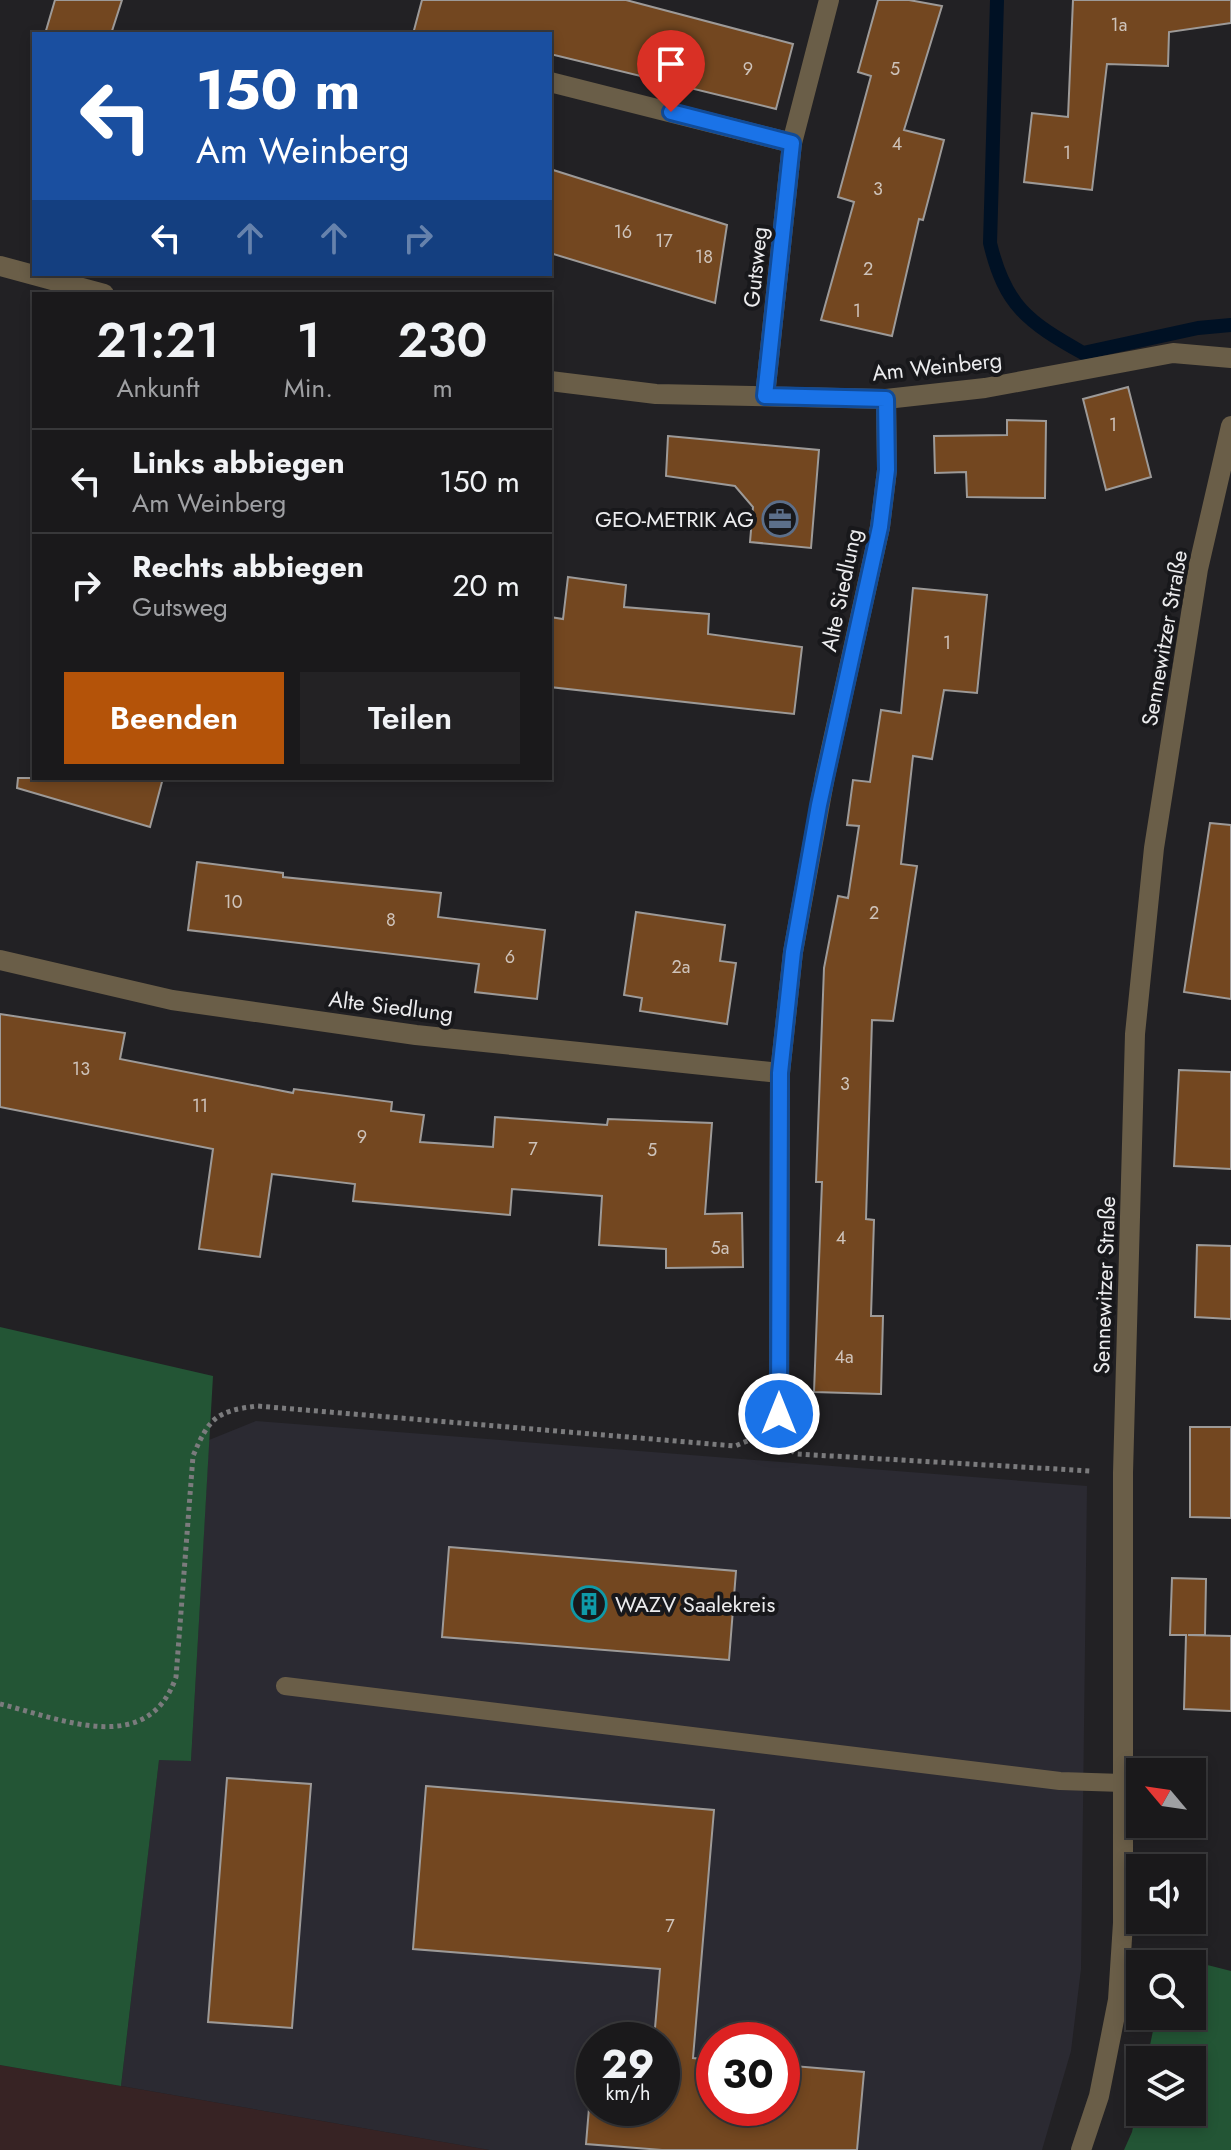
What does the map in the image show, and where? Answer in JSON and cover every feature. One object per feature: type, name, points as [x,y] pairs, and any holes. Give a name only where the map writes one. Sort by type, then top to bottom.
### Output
[{"type":"street","name":"Gutsweg","points":[[765,396],[792,143],[829,0]]},
{"type":"street","points":[[552,83],[792,143]]},
{"type":"street","points":[[0,266],[32,275]]},
{"type":"street","points":[[37,276],[97,292]]},
{"type":"street","name":"Am Weinberg","points":[[552,381],[656,394],[886,399],[985,388],[1173,353],[1231,358]]},
{"type":"street","name":"Alte Siedlung","points":[[779,1414],[780,1073],[793,952],[822,791],[880,527],[887,470],[886,399]]},
{"type":"street","name":"Sennewitzer Straße","points":[[1081,2150],[1099,2096],[1118,2000],[1123,1923],[1123,1473],[1136,1018],[1154,848],[1193,600],[1231,426]]},
{"type":"street","name":"Alte Siedlung","points":[[0,960],[187,1002],[416,1035],[780,1073]]},
{"type":"lane","points":[[285,1686],[1044,1779],[1123,1783]]},
{"type":"path","points":[[0,1704],[96,1727],[130,1726],[151,1716],[169,1698],[176,1677],[193,1456],[206,1425],[227,1410],[257,1406],[735,1446],[763,1435],[779,1414]]},
{"type":"path","points":[[779,1414],[783,1445],[797,1454],[1123,1473]]},
{"type":"shaded area","points":[[256,1421],[1087,1486],[1081,1969],[1071,2051],[1042,2150],[489,2150],[121,2086],[159,1759],[191,1761],[209,1440]]},
{"type":"shaded area","points":[[0,2065],[489,2150],[0,2150]]},
{"type":"green space","points":[[0,1327],[213,1376],[191,1761],[159,1760],[121,2086],[0,2065]]},
{"type":"green space","points":[[1206,1965],[1231,1971],[1231,2150],[1124,2150],[1133,2126],[1206,2126],[1206,2046],[1150,2046],[1153,2030],[1206,2030]]},
{"type":"building","points":[[55,0],[122,0],[112,32],[46,32]]},
{"type":"building","points":[[422,0],[626,0],[793,44],[776,109],[552,54],[552,32],[414,32]]},
{"type":"building","points":[[878,0],[909,0],[942,6],[904,130],[944,140],[923,220],[919,219],[892,336],[821,320],[854,202],[838,197],[871,76],[858,72]]},
{"type":"building","points":[[1073,0],[1231,0],[1231,23],[1169,32],[1168,66],[1107,64],[1092,190],[1024,182],[1032,113],[1068,117]]},
{"type":"building","points":[[552,170],[727,225],[715,303],[552,254]]},
{"type":"building","points":[[1128,387],[1151,477],[1106,490],[1083,399]]},
{"type":"building","points":[[1007,420],[1046,421],[1045,498],[967,497],[966,472],[935,473],[934,436],[1007,435]]},
{"type":"building","points":[[668,436],[819,450],[811,548],[750,542],[753,507],[735,486],[666,476]]},
{"type":"building","points":[[568,577],[626,585],[624,607],[709,614],[708,634],[802,647],[794,714],[552,687],[552,617],[563,619]]},
{"type":"building","points":[[913,588],[987,595],[977,693],[944,690],[932,759],[913,756],[901,864],[917,866],[893,1021],[872,1020],[866,1219],[874,1220],[871,1316],[883,1316],[881,1394],[814,1392],[822,1182],[816,1182],[824,968],[838,896],[848,898],[859,826],[847,825],[853,780],[870,782],[881,710],[901,713]]},
{"type":"building","points":[[18,778],[162,780],[150,827],[17,788]]},
{"type":"building","points":[[1210,823],[1231,825],[1231,999],[1184,992]]},
{"type":"building","points":[[197,862],[283,873],[283,877],[441,893],[438,917],[545,930],[537,999],[475,992],[479,964],[188,930]]},
{"type":"building","points":[[636,912],[725,925],[720,961],[736,963],[727,1024],[640,1011],[642,998],[624,995]]},
{"type":"building","points":[[0,1014],[125,1033],[120,1059],[293,1093],[294,1089],[392,1102],[391,1111],[424,1115],[420,1142],[493,1147],[495,1117],[607,1125],[608,1119],[712,1123],[705,1214],[742,1213],[743,1267],[666,1268],[666,1249],[599,1245],[602,1196],[512,1189],[510,1215],[353,1201],[355,1184],[272,1174],[260,1257],[199,1249],[213,1149],[0,1107]]},
{"type":"building","points":[[1179,1070],[1231,1072],[1231,1169],[1174,1166]]},
{"type":"building","points":[[1197,1245],[1231,1246],[1231,1319],[1195,1317]]},
{"type":"building","points":[[1190,1427],[1231,1427],[1231,1518],[1190,1517]]},
{"type":"building","name":"WAZV Saalekreis","points":[[449,1547],[736,1571],[729,1660],[442,1637]]},
{"type":"building","points":[[1172,1578],[1206,1579],[1205,1635],[1188,1635],[1231,1636],[1231,1711],[1184,1709],[1186,1635],[1170,1635]]},
{"type":"building","points":[[227,1778],[311,1784],[292,2028],[208,2022]]},
{"type":"building","points":[[426,1786],[714,1810],[693,2058],[696,2058],[696,2126],[800,2126],[800,2067],[864,2072],[857,2150],[662,2150],[586,2144],[588,2126],[680,2126],[680,2022],[656,2022],[660,1969],[413,1949]]},
{"type":"waterway","points":[[997,0],[990,243],[996,265],[1012,297],[1033,321],[1083,353],[1198,328],[1231,325]]},
{"type":"place","name":"GEO-METRIK AG","points":[[780,519]]},
{"type":"place","name":"WAZV Saalekreis","points":[[589,1604]]},
{"type":"route","points":[[671,112],[792,143],[765,396],[886,399],[887,470],[880,527],[819,805],[793,952],[780,1073],[779,1414]]}]
